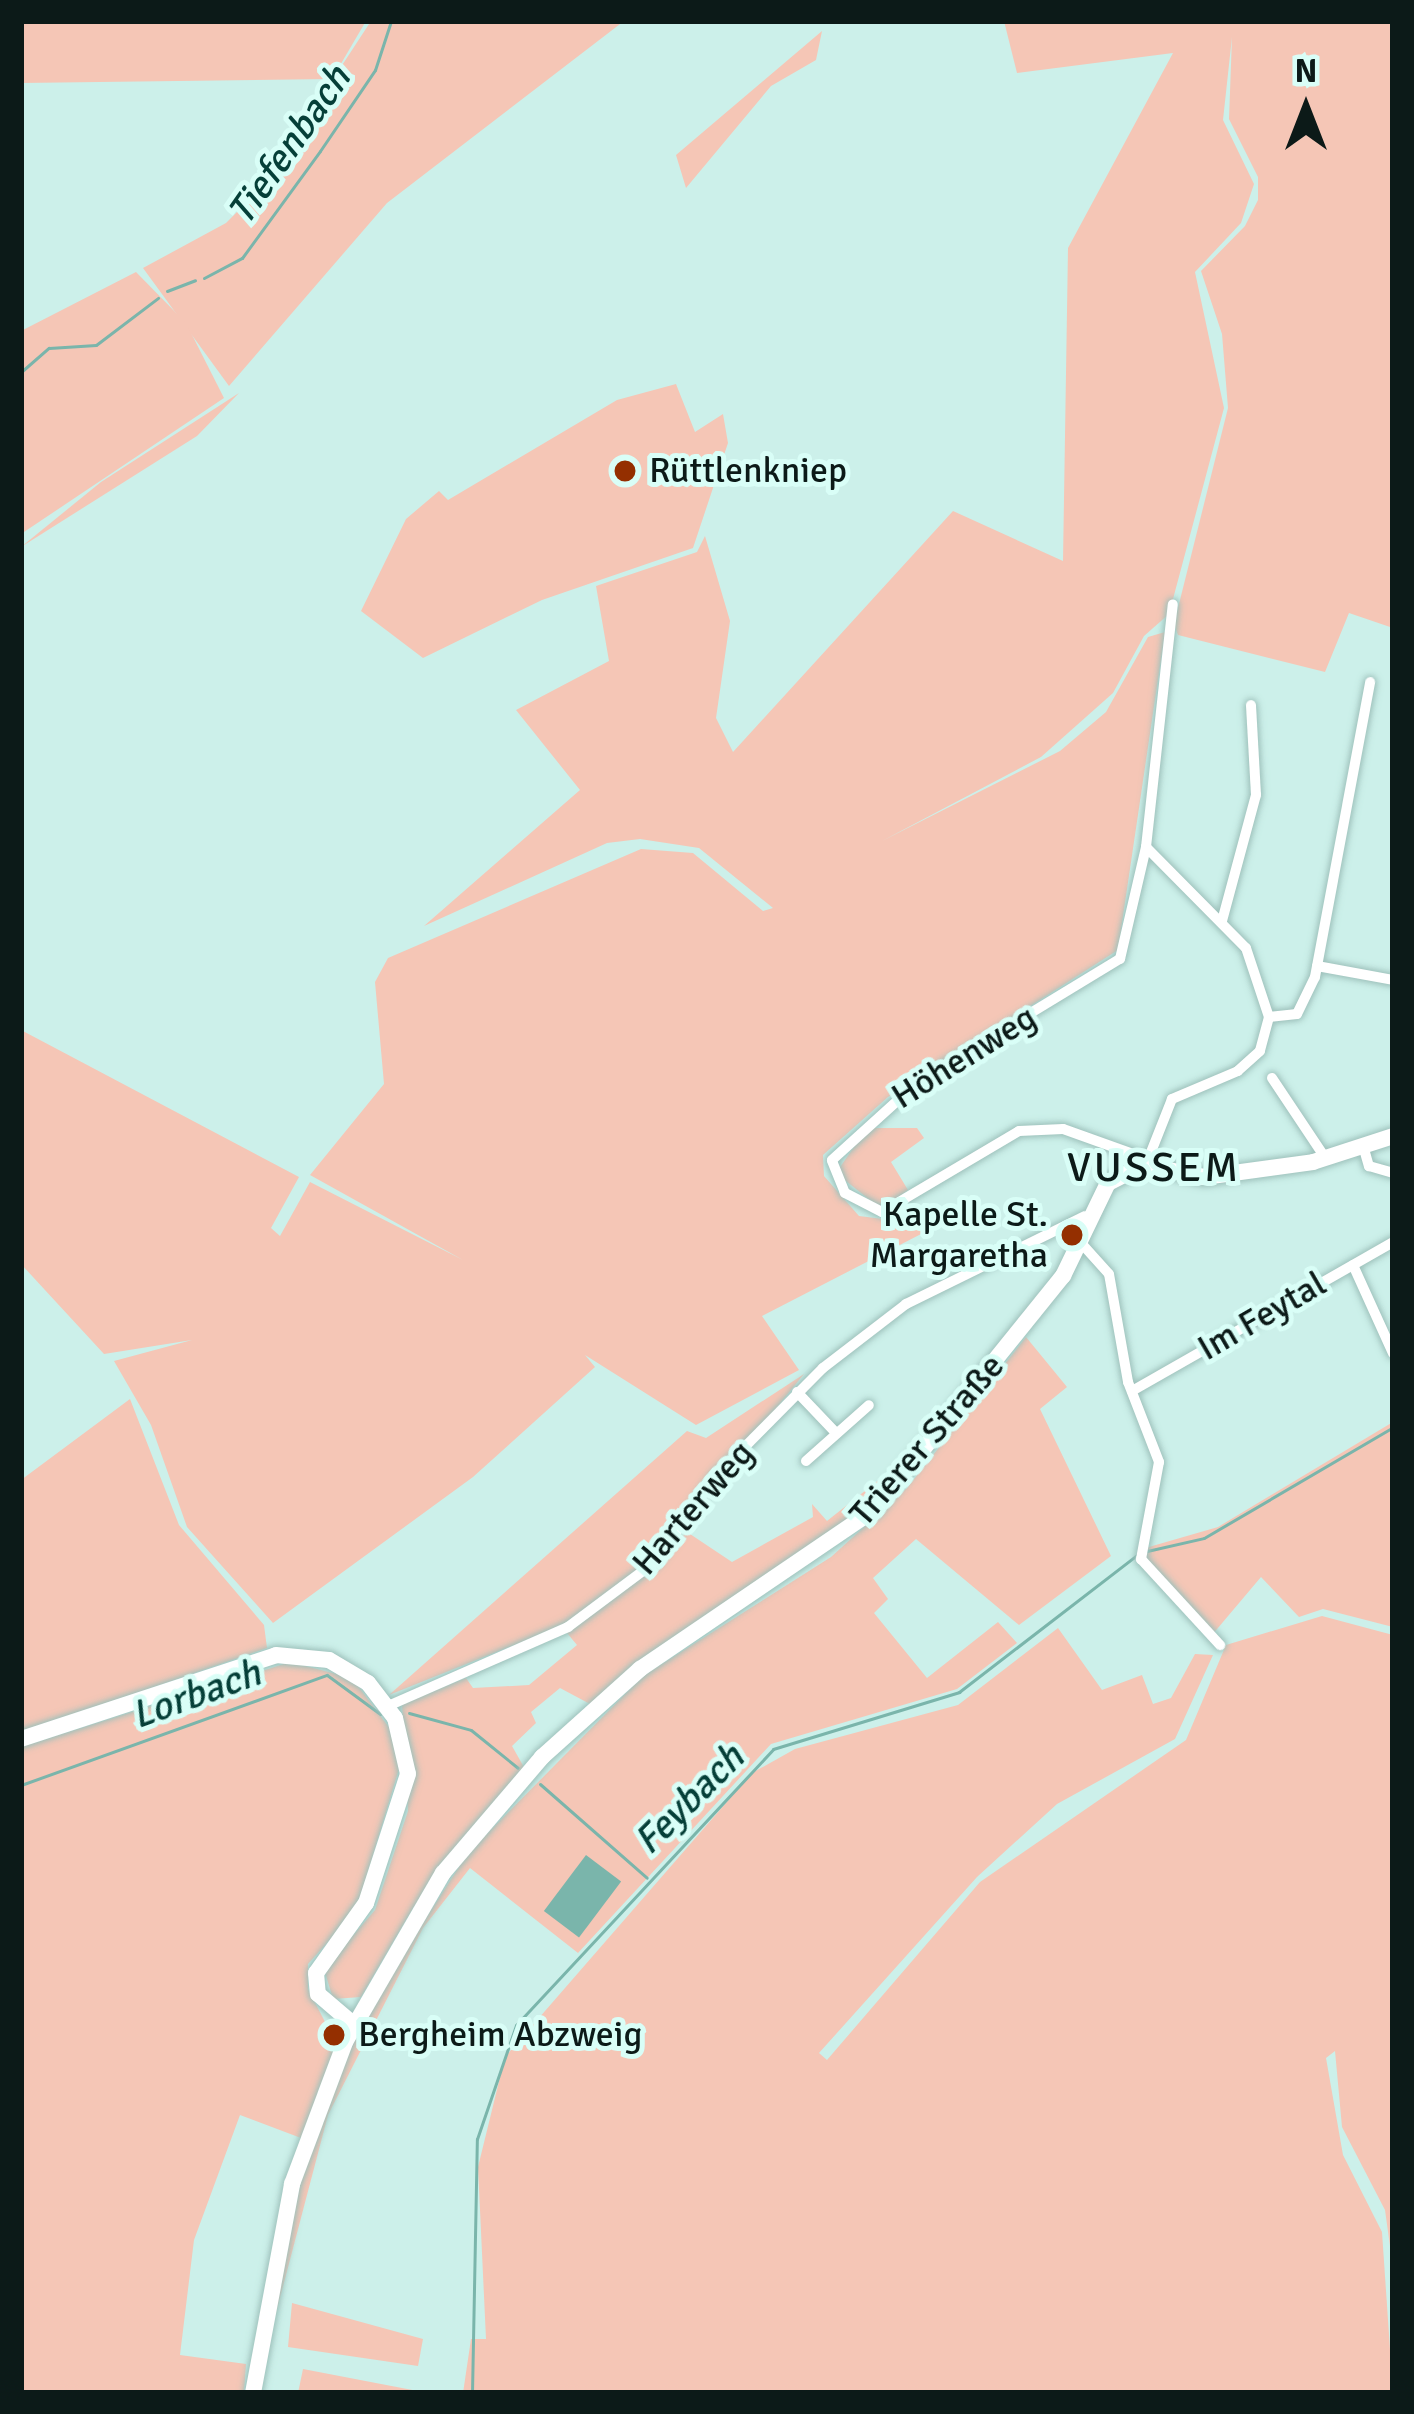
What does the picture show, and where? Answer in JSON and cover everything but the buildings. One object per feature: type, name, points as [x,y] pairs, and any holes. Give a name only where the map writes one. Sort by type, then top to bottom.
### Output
[{"type":"main road","points":[[1082,1244],[1085,1216],[1108,1183],[1147,1162],[1204,1177],[1325,1159],[1393,1136]]},
{"type":"main road","name":"Trierer Straße","points":[[253,2393],[292,2182],[353,2024],[443,1874],[542,1757],[640,1669],[874,1510],[1082,1244]]},
{"type":"main road","points":[[21,1739],[276,1655],[329,1660],[388,1706],[407,1753],[400,1810],[366,1904],[316,1973],[319,1994],[353,2024]]},
{"type":"street","name":"Höhenweg","points":[[1147,1162],[1063,1129],[1019,1131],[882,1212],[845,1193],[832,1160],[919,1082],[1112,968],[1146,847],[1174,604]]},
{"type":"street","points":[[1269,1017],[1297,1014],[1317,966],[1370,682]]},
{"type":"street","points":[[1222,922],[1256,794],[1251,705]]},
{"type":"street","points":[[1256,794],[1268,777]]},
{"type":"street","points":[[1146,847],[1222,922],[1257,968],[1269,1017],[1260,1051],[1238,1071],[1172,1099],[1147,1162]]},
{"type":"street","points":[[1317,966],[1393,980]]},
{"type":"street","points":[[1272,1078],[1325,1159]]},
{"type":"street","points":[[1364,1149],[1369,1166],[1393,1173]]},
{"type":"street","name":"Harterweg","points":[[388,1706],[568,1627],[655,1562],[709,1485],[797,1392],[906,1304],[1085,1216]]},
{"type":"street","name":"Im Feytal","points":[[1132,1391],[1393,1242]]},
{"type":"street","points":[[1082,1244],[1108,1274],[1132,1391],[1161,1479],[1140,1553],[1220,1645]]},
{"type":"street","points":[[1353,1265],[1393,1353]]},
{"type":"street","points":[[797,1392],[836,1433]]},
{"type":"street","name":"Harterweg","points":[[806,1461],[869,1405]]},
{"type":"shaded area","points":[[21,21],[366,21],[332,79],[21,83]]},
{"type":"shaded area","points":[[371,21],[624,21],[387,203],[229,386],[143,268],[226,223],[263,186]]},
{"type":"shaded area","points":[[1004,21],[1393,21],[1393,628],[1349,613],[1325,672],[1178,635],[1174,624],[1228,408],[1222,334],[1201,271],[1245,226],[1258,200],[1258,177],[1229,119],[1232,37],[1223,120],[1254,184],[1241,223],[1195,272],[1224,408],[1169,614],[1144,636],[1113,693],[1041,757],[882,841],[1060,751],[1106,712],[1148,637],[1165,632],[1118,950],[888,1097],[823,1155],[824,1176],[859,1216],[883,1219],[907,1205],[923,1233],[762,1316],[799,1370],[696,1425],[585,1355],[595,1367],[473,1477],[273,1623],[187,1527],[151,1425],[114,1361],[192,1340],[104,1354],[21,1264],[21,1030],[299,1177],[271,1228],[280,1236],[310,1182],[463,1260],[310,1175],[384,1084],[375,982],[388,958],[641,849],[693,853],[763,911],[773,908],[699,848],[640,839],[607,843],[424,926],[580,790],[516,710],[609,661],[596,586],[697,552],[705,536],[730,621],[716,718],[733,752],[953,511],[1063,561],[1068,248],[1173,53],[1017,73]]},
{"type":"shaded area","points":[[822,31],[816,60],[771,86],[686,188],[676,155]]},
{"type":"shaded area","points":[[136,272],[186,323],[224,398],[21,534],[21,331]]},
{"type":"shaded area","points":[[676,384],[695,432],[723,414],[728,443],[693,548],[542,600],[423,658],[361,611],[406,519],[439,491],[448,500],[617,400]]},
{"type":"shaded area","points":[[239,393],[197,436],[21,547],[101,482]]},
{"type":"shaded area","points":[[867,1128],[917,1128],[924,1138],[891,1162],[908,1190],[881,1209],[836,1173]]},
{"type":"shaded area","points":[[1026,1337],[1067,1387],[1040,1409],[1111,1556],[1019,1625],[916,1539],[873,1578],[888,1599],[874,1613],[927,1678],[998,1622],[1017,1643],[957,1689],[771,1744],[578,1953],[470,1868],[423,1928],[328,2115],[255,2393],[304,2167],[358,2024],[468,1853],[643,1676],[831,1557],[907,1488]]},
{"type":"shaded area","points":[[1002,1343],[866,1511],[590,1704],[560,1688],[531,1712],[536,1723],[512,1746],[525,1769],[413,1908],[361,1997],[333,1999],[324,1969],[375,1910],[408,1811],[402,1704],[466,1678],[473,1688],[529,1685],[577,1645],[567,1633],[687,1532],[732,1562],[813,1517],[812,1504],[827,1521],[890,1471]]},
{"type":"shaded area","points":[[804,1374],[653,1559],[564,1625],[389,1695],[687,1431],[706,1438]]},
{"type":"shaded area","points":[[130,1399],[179,1525],[264,1625],[267,1648],[21,1733],[21,1480]]},
{"type":"shaded area","points":[[1393,1422],[1393,1627],[1323,1609],[1299,1617],[1261,1577],[1212,1635],[1144,1560],[1142,1549],[1218,1527]]},
{"type":"shaded area","points":[[1322,1616],[1393,1635],[1393,2268],[1385,2210],[1342,2127],[1335,2051],[1326,2058],[1343,2155],[1382,2232],[1393,2393],[463,2393],[471,2339],[486,2339],[478,2167],[505,2057],[752,1773],[795,1749],[958,1705],[1058,1628],[1102,1690],[1142,1675],[1153,1704],[1171,1698],[1195,1654],[1213,1655],[1175,1739],[1057,1804],[977,1877],[819,2053],[827,2060],[980,1882],[1186,1740],[1226,1645]]},
{"type":"shaded area","points":[[290,1662],[352,1678],[391,1730],[399,1769],[356,1911],[308,1964],[308,1989],[338,2047],[301,2138],[240,2115],[194,2240],[180,2355],[246,2364],[244,2393],[21,2393],[21,1747]]},
{"type":"shaded area","points":[[586,1855],[621,1881],[579,1937],[544,1911]]},
{"type":"shaded area","points":[[292,2303],[423,2339],[418,2366],[288,2347]]},
{"type":"shaded area","points":[[303,2369],[428,2393],[298,2393]]},
{"type":"waterway","name":"Tiefenbach","points":[[204,278],[242,258],[320,151],[375,70],[391,21]]},
{"type":"waterway","name":"Tiefenbach","points":[[167,291],[195,280]]},
{"type":"waterway","name":"Tiefenbach","points":[[21,372],[49,348],[96,345],[158,298]]},
{"type":"waterway","name":"Feybach","points":[[1147,1551],[1204,1538],[1393,1427]]},
{"type":"waterway","name":"Feybach","points":[[472,2393],[477,2139],[516,2025],[773,1749],[959,1692],[1138,1554]]},
{"type":"waterway","name":"Lorbach","points":[[21,1785],[327,1675],[380,1714]]},
{"type":"waterway","name":"Lorbach","points":[[409,1713],[471,1730],[518,1768]]},
{"type":"waterway","name":"Lorbach","points":[[540,1784],[647,1878]]},
{"type":"place","name":"Rüttlenkniep","points":[[625,471]]},
{"type":"place","name":"Kapelle St. Margaretha","points":[[1072,1235]]},
{"type":"place","name":"Bergheim Abzweig","points":[[334,2035]]},
{"type":"district","name":"VUSSEM","points":[[1154,1168]]}]
